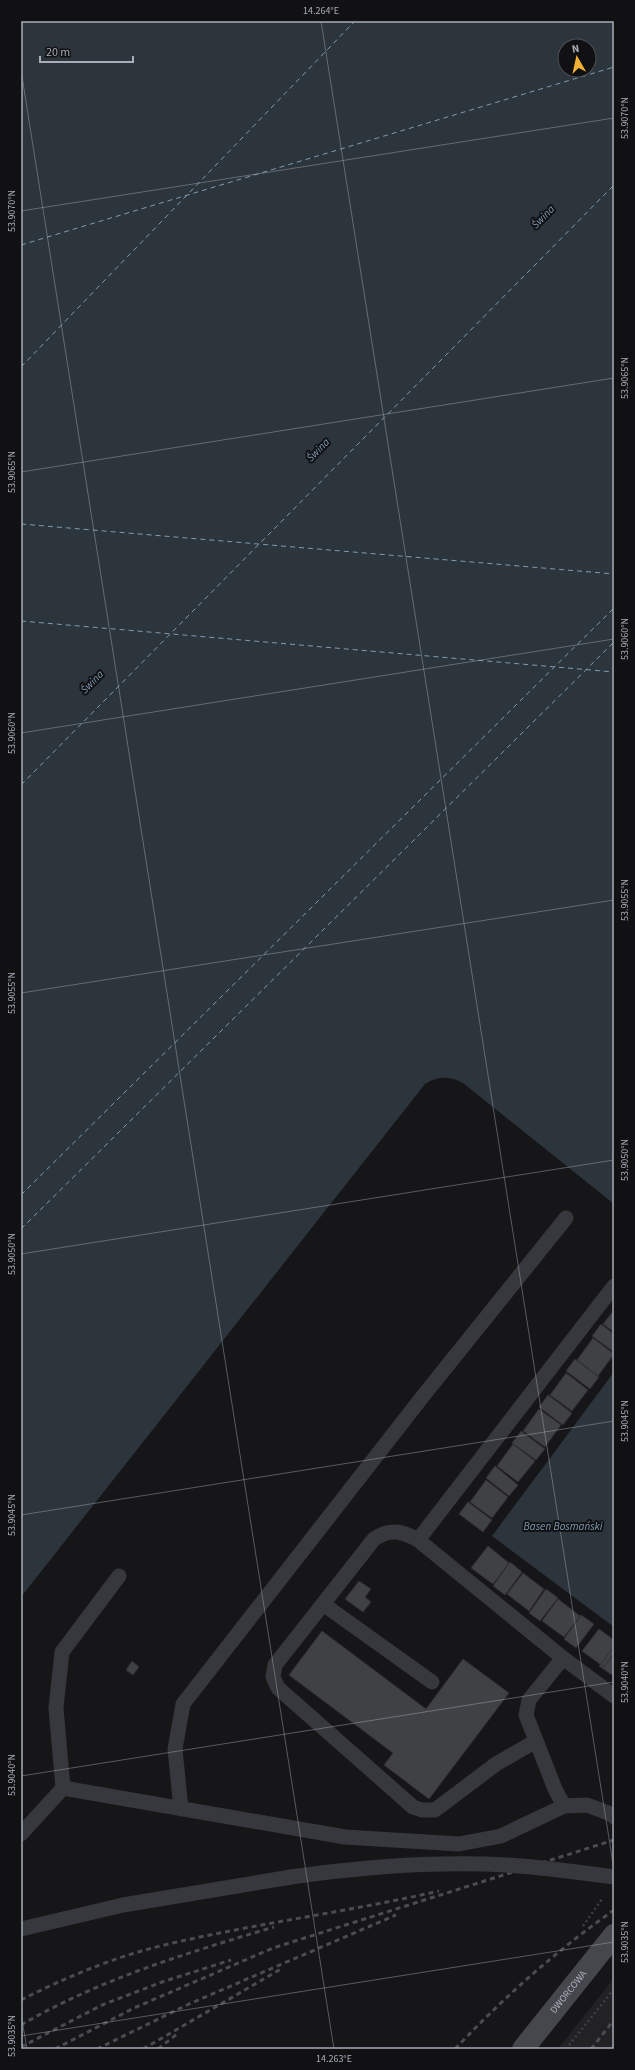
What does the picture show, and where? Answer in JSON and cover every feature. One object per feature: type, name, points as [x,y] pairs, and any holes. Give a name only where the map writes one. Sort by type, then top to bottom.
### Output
[{"type":"street","name":"DWORCOWA","points":[[523,2049],[614,1935]]},
{"type":"lane","points":[[181,1808],[175,1748],[182,1704],[423,1396],[566,1218]]},
{"type":"lane","points":[[418,1540],[614,1286]]},
{"type":"lane","points":[[536,1741],[496,1764],[435,1810],[422,1810],[413,1807],[278,1688],[273,1677],[275,1666],[374,1539],[383,1533],[393,1531],[404,1532],[418,1540],[563,1658],[614,1696]]},
{"type":"lane","points":[[21,1834],[63,1788],[56,1708],[62,1652],[120,1576]]},
{"type":"lane","points":[[323,1604],[432,1682]]},
{"type":"lane","points":[[563,1658],[529,1700],[526,1715],[555,1789],[564,1806]]},
{"type":"lane","points":[[63,1788],[345,1837],[459,1844],[501,1836],[564,1806],[587,1805],[611,1814],[614,1817]]},
{"type":"lane","points":[[21,1929],[123,1905],[291,1877],[399,1865],[455,1864],[549,1869],[614,1877]]},
{"type":"path","points":[[566,2049],[614,1989]]},
{"type":"shaded area","points":[[614,1978],[614,2049],[558,2049]]},
{"type":"water","name":"Świna","points":[[21,21],[614,21],[614,1204],[463,1083],[453,1079],[439,1078],[425,1084],[21,1597]]},
{"type":"water","name":"Basen Bosmański","points":[[614,1372],[614,1627],[492,1536]]},
{"type":"building","points":[[614,1310],[614,1332],[603,1324]]},
{"type":"building","points":[[601,1324],[614,1334],[614,1352],[592,1336]]},
{"type":"building","points":[[593,1338],[614,1354],[598,1376],[577,1360]]},
{"type":"building","points":[[575,1359],[599,1377],[590,1389],[566,1371]]},
{"type":"building","points":[[566,1373],[588,1390],[572,1411],[550,1395]]},
{"type":"building","points":[[548,1395],[572,1413],[563,1425],[539,1407]]},
{"type":"building","points":[[539,1409],[561,1425],[545,1447],[523,1431]]},
{"type":"building","points":[[521,1431],[545,1449],[536,1460],[512,1443]]},
{"type":"building","points":[[513,1444],[535,1461],[518,1482],[497,1466]]},
{"type":"building","points":[[495,1466],[518,1485],[509,1496],[486,1478]]},
{"type":"building","points":[[486,1480],[508,1497],[492,1518],[470,1502]]},
{"type":"building","points":[[468,1502],[492,1520],[483,1532],[459,1514]]},
{"type":"building","points":[[488,1546],[509,1563],[493,1584],[471,1568]]},
{"type":"building","points":[[510,1562],[522,1572],[505,1595],[493,1586]]},
{"type":"building","points":[[523,1573],[544,1589],[529,1611],[507,1594]]},
{"type":"building","points":[[359,1581],[371,1589],[365,1597],[371,1602],[363,1612],[345,1599]]},
{"type":"building","points":[[546,1589],[558,1598],[540,1621],[529,1613]]},
{"type":"building","points":[[558,1599],[580,1616],[564,1637],[542,1621]]},
{"type":"building","points":[[581,1615],[594,1624],[576,1648],[564,1639]]},
{"type":"building","points":[[599,1629],[614,1640],[614,1653],[604,1667],[582,1651]]},
{"type":"building","points":[[322,1631],[426,1709],[463,1659],[509,1693],[429,1799],[384,1765],[393,1753],[289,1675]]},
{"type":"building","points":[[614,1647],[614,1672],[612,1675],[599,1666]]},
{"type":"building","points":[[132,1661],[139,1667],[133,1675],[126,1670]]},
{"type":"ferry route","points":[[21,367],[355,21]]},
{"type":"ferry route","points":[[21,245],[614,67]]},
{"type":"ferry route","points":[[21,785],[614,185]]},
{"type":"ferry route","points":[[21,524],[614,574]]},
{"type":"ferry route","points":[[21,1195],[614,608]]},
{"type":"ferry route","points":[[21,621],[614,672]]},
{"type":"ferry route","points":[[21,1229],[614,642]]},
{"type":"railway","points":[[55,2049],[134,2008],[273,1948],[614,1840]]},
{"type":"railway","points":[[21,2000],[89,1969],[124,1956],[160,1946],[229,1931],[439,1891]]},
{"type":"railway","points":[[455,2049],[492,2011],[531,1975],[614,1910]]},
{"type":"railway","points":[[97,2049],[189,2004],[396,1915]]},
{"type":"railway","points":[[21,2025],[82,1994],[144,1968],[274,1927]]},
{"type":"railway","points":[[21,2047],[102,2005],[162,1982],[231,1960]]},
{"type":"railway","points":[[143,2049],[281,1969]]},
{"type":"railway","points":[[591,2049],[614,2020]]},
{"type":"railway","points":[[158,2049],[177,2034]]}]
